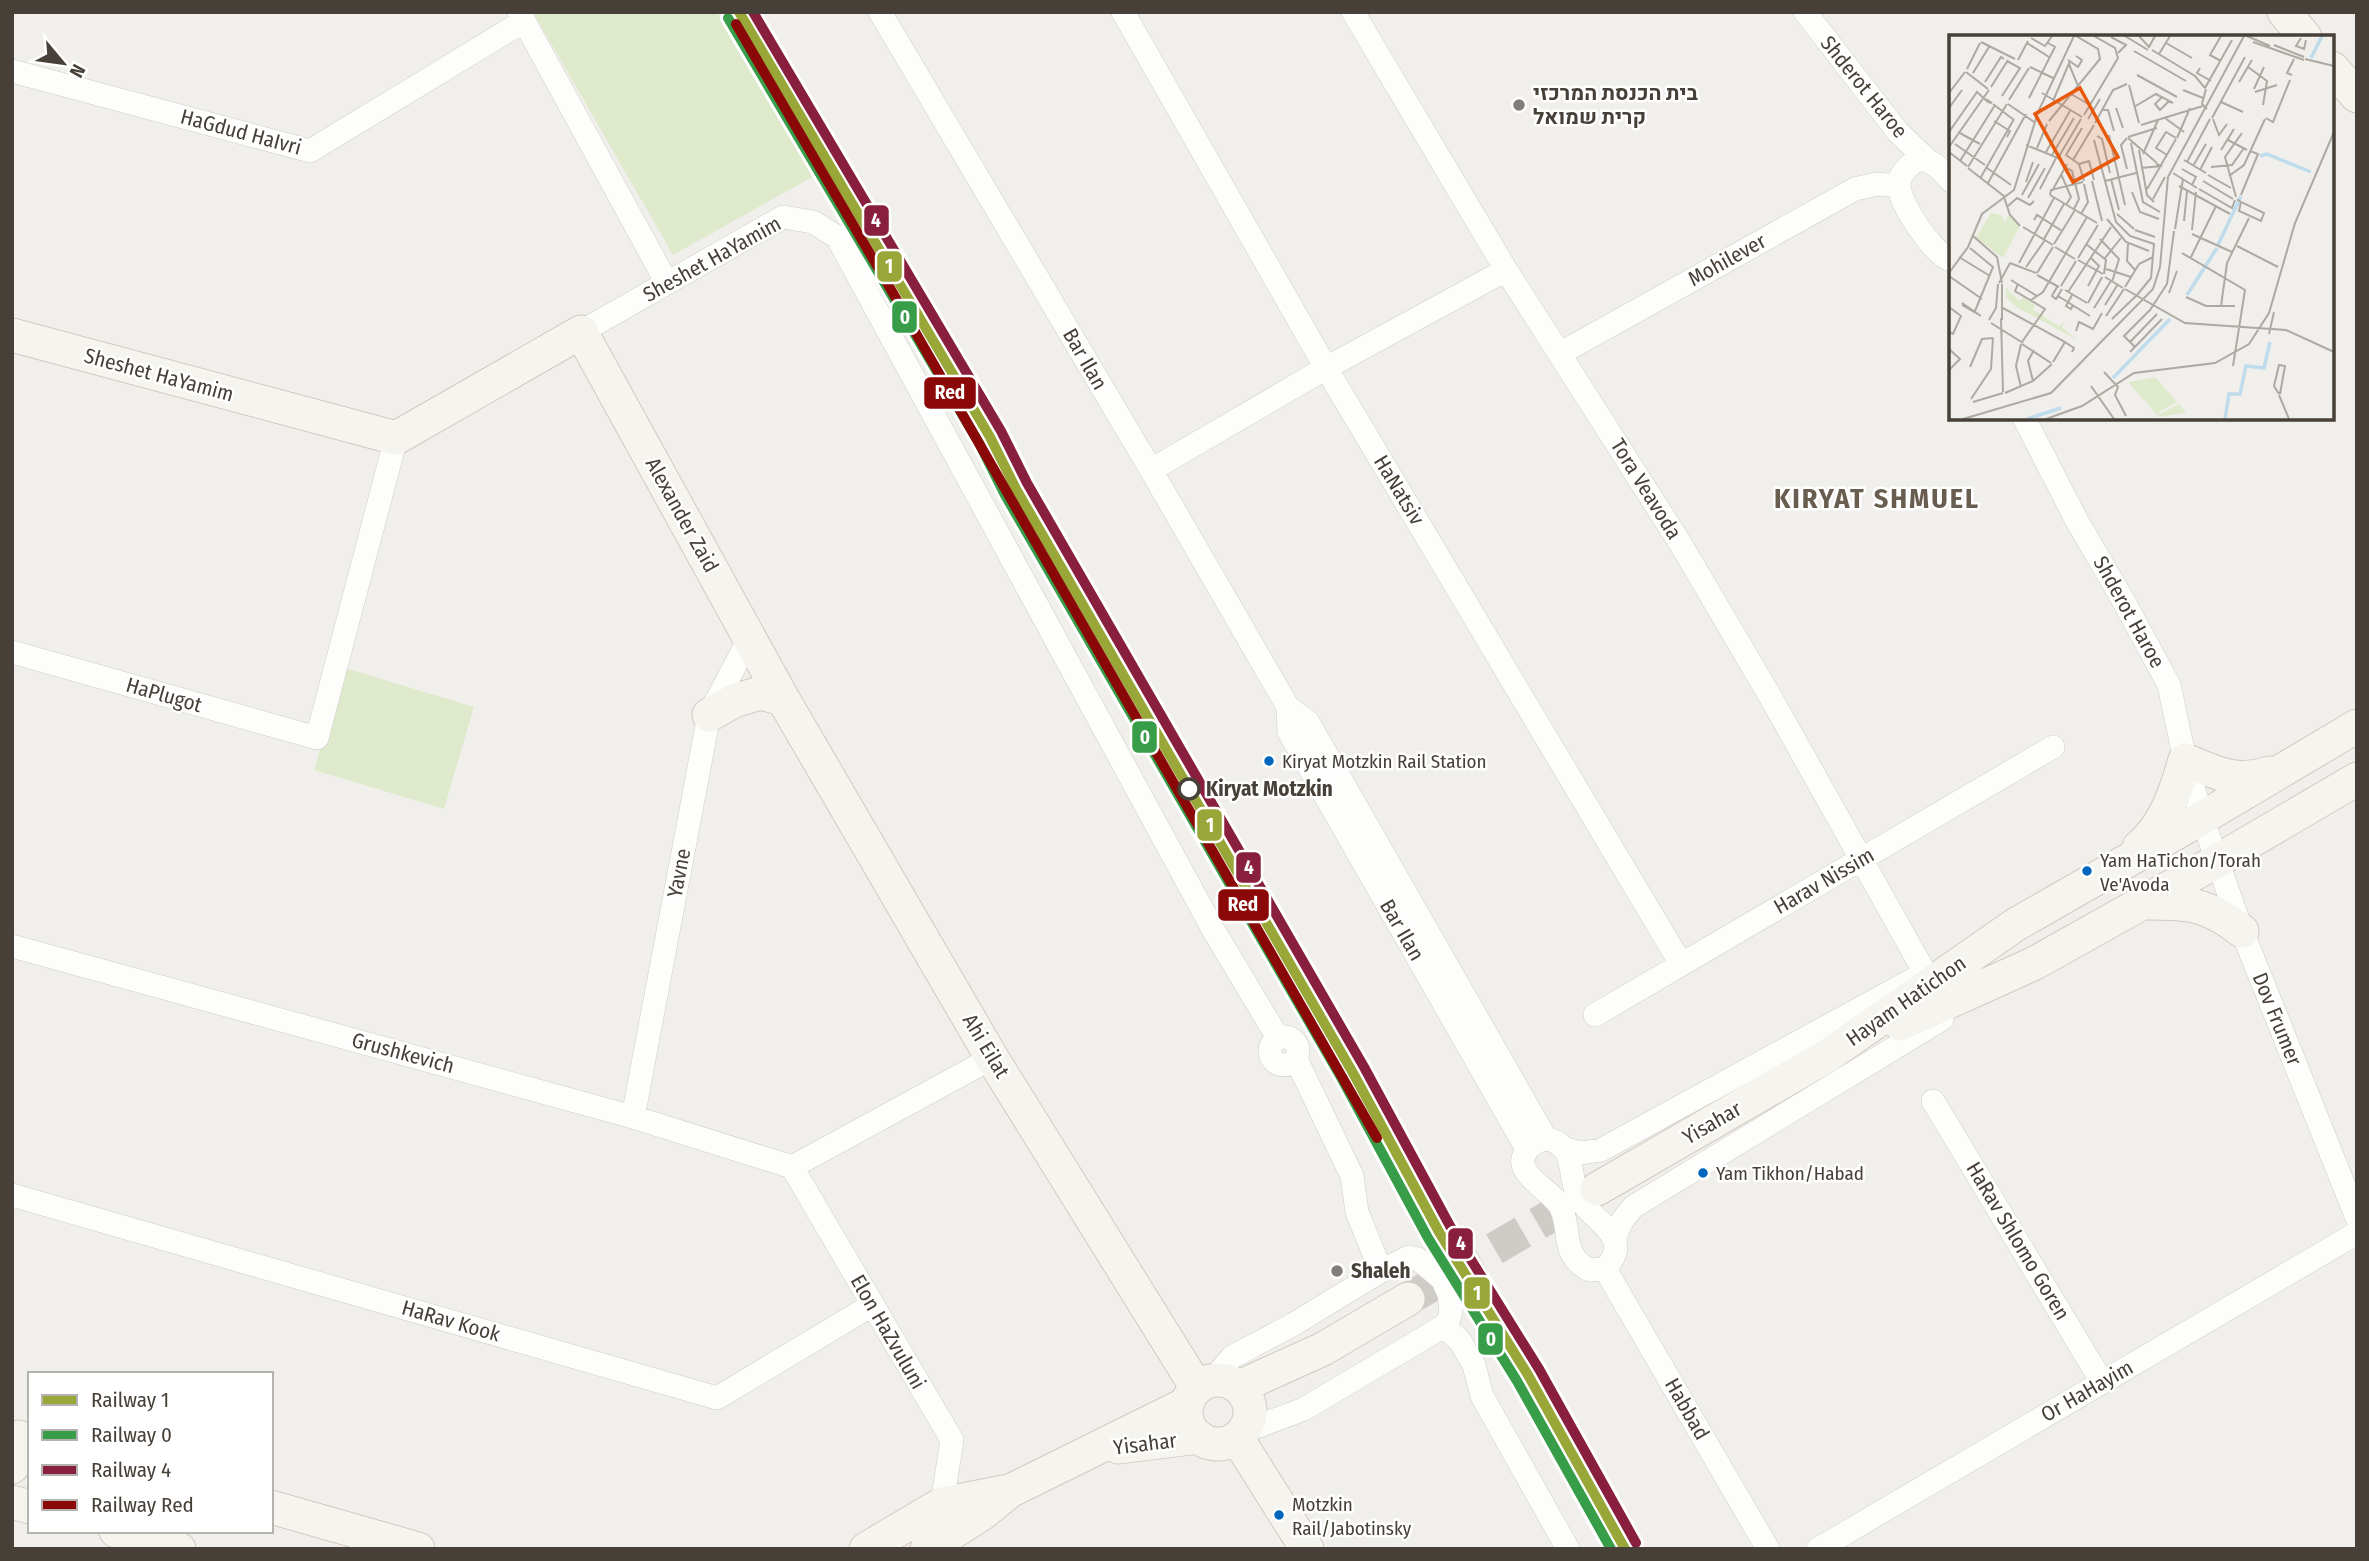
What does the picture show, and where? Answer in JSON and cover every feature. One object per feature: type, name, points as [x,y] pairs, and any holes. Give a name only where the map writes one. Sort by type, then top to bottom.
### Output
[{"type":"street","name":"Bar Ilan","points":[[880,12],[1288,707],[1308,722],[1547,1146]]},
{"type":"street","name":"HaNatsiv","points":[[1123,12],[1326,368],[1681,964]]},
{"type":"street","name":"Tora Veavoda","points":[[1353,12],[1506,270],[1687,555],[1771,698],[1925,973]]},
{"type":"street","name":"Shderot Haroe","points":[[1804,12],[1898,132],[1949,179]]},
{"type":"street","points":[[522,17],[667,283]]},
{"type":"street","name":"HaGdud HaIvri","points":[[12,71],[310,151],[522,17]]},
{"type":"street","points":[[2334,70],[2357,96]]},
{"type":"street","points":[[1927,160],[1914,161],[1903,172],[1899,186],[1910,213],[1931,246],[1949,260]]},
{"type":"street","name":"Mohilever","points":[[1561,353],[1855,189],[1877,184],[1899,186]]},
{"type":"street","name":"Sheshet HaYamim","points":[[12,335],[396,438],[783,217],[813,222],[837,237],[1214,931],[1279,1038],[1288,1037],[1295,1042],[1298,1050],[1296,1059],[1352,1176],[1357,1212],[1381,1270]]},
{"type":"street","points":[[1151,470],[1326,368],[1506,270]]},
{"type":"street","name":"Alexander Zaid","points":[[581,332],[783,699]]},
{"type":"street","name":"Shderot Haroe","points":[[2025,420],[2077,521],[2169,685],[2185,760],[2203,818]]},
{"type":"street","name":"HaPlugot","points":[[12,652],[317,738],[396,438]]},
{"type":"street","name":"Yavne","points":[[633,1117],[709,715],[750,637]]},
{"type":"street","points":[[709,715],[734,701],[760,693],[783,699]]},
{"type":"street","name":"Ahi Eilat","points":[[783,699],[992,1058],[1224,1406],[1307,1549]]},
{"type":"street","name":"Hayam Hatichon","points":[[1827,1056],[2015,925],[2357,726]]},
{"type":"street","name":"Harav Nissim","points":[[1595,1014],[2053,747]]},
{"type":"street","points":[[2113,869],[2147,841],[2160,822],[2174,798],[2185,760],[2233,779],[2255,778],[2287,768]]},
{"type":"street","name":"Hayam Hatichon","points":[[1827,1056],[2035,963],[2357,779]]},
{"type":"street","name":"Dov Frumer","points":[[2203,818],[2242,931],[2357,1218]]},
{"type":"street","points":[[2141,903],[2197,906],[2220,915],[2242,931]]},
{"type":"street","points":[[2015,925],[1601,1150],[1581,1153],[1547,1146],[1522,1159],[1525,1172],[1558,1203],[1567,1242],[1575,1260],[1588,1270],[1605,1269],[1615,1255],[1614,1239],[1622,1221],[1633,1207],[2035,963]]},
{"type":"street","name":"Grushkevich","points":[[12,946],[633,1117],[792,1167]]},
{"type":"street","name":"Yisahar","points":[[1597,1189],[1827,1056]]},
{"type":"street","points":[[792,1167],[992,1058]]},
{"type":"street","name":"HaRav Shlomo Goren","points":[[1933,1101],[2102,1382]]},
{"type":"street","points":[[1547,1146],[1582,1203],[1614,1239]]},
{"type":"street","name":"Elon HaZvuluni","points":[[792,1167],[952,1440],[942,1504]]},
{"type":"street","name":"HaRav Kook","points":[[12,1195],[717,1398],[872,1305]]},
{"type":"street","name":"Or HaHayim","points":[[1818,1549],[2357,1233]]},
{"type":"street","points":[[1409,1257],[1430,1267],[1442,1279],[1449,1294],[1451,1311],[1444,1326],[1304,1409],[1224,1406],[1232,1357],[1294,1324],[1381,1270],[1409,1257]]},
{"type":"street","name":"Habbad","points":[[1605,1269],[1768,1549]]},
{"type":"street","name":"Yisahar","points":[[927,1549],[984,1513],[1010,1491],[1091,1450],[1224,1406],[1408,1299]]},
{"type":"street","points":[[1444,1326],[1460,1341],[1474,1365],[1482,1396],[1568,1549]]},
{"type":"street","name":"Yisahar","points":[[1091,1450],[1199,1437],[1188,1422],[1186,1412],[1224,1406]]},
{"type":"street","name":"Yisahar","points":[[866,1549],[942,1504],[1010,1491]]},
{"type":"street","points":[[273,1508],[418,1549]]},
{"type":"street","points":[[123,1533],[179,1549]]},
{"type":"green space","points":[[533,12],[717,12],[814,176],[673,255]]},
{"type":"green space","points":[[345,668],[474,707],[444,809],[314,770]]},
{"type":"tunnel","points":[[1408,1299],[1590,1193]]},
{"type":"rail line","name":"1","points":[[739,12],[990,437],[1016,489],[1353,1073],[1439,1232],[1528,1375],[1625,1549]]},
{"type":"rail line","name":"4","points":[[753,12],[1001,431],[1027,483],[1364,1067],[1450,1226],[1539,1369],[1636,1543]]},
{"type":"rail line","name":"0","points":[[728,18],[979,443],[1005,495],[1342,1079],[1428,1238],[1517,1381],[1611,1549]]},
{"type":"rail line","name":"Red","points":[[736,24],[1377,1138]]},
{"type":"place","name":"בית הכנסת המרכזי קרית שמואל","points":[[1519,105]]},
{"type":"place","name":"Kiryat Motzkin Rail Station","points":[[1269,761]]},
{"type":"place","name":"Kiryat Motzkin","points":[[1189,789]]},
{"type":"place","name":"Yam HaTichon/Torah Ve'Avoda","points":[[2087,871]]},
{"type":"place","name":"Yam Tikhon/Habad","points":[[1703,1173]]},
{"type":"place","name":"Shaleh","points":[[1337,1271]]},
{"type":"place","name":"Motzkin Rail/Jabotinsky","points":[[1279,1515]]},
{"type":"district","name":"KIRYAT SHMUEL","points":[[1877,498]]}]
